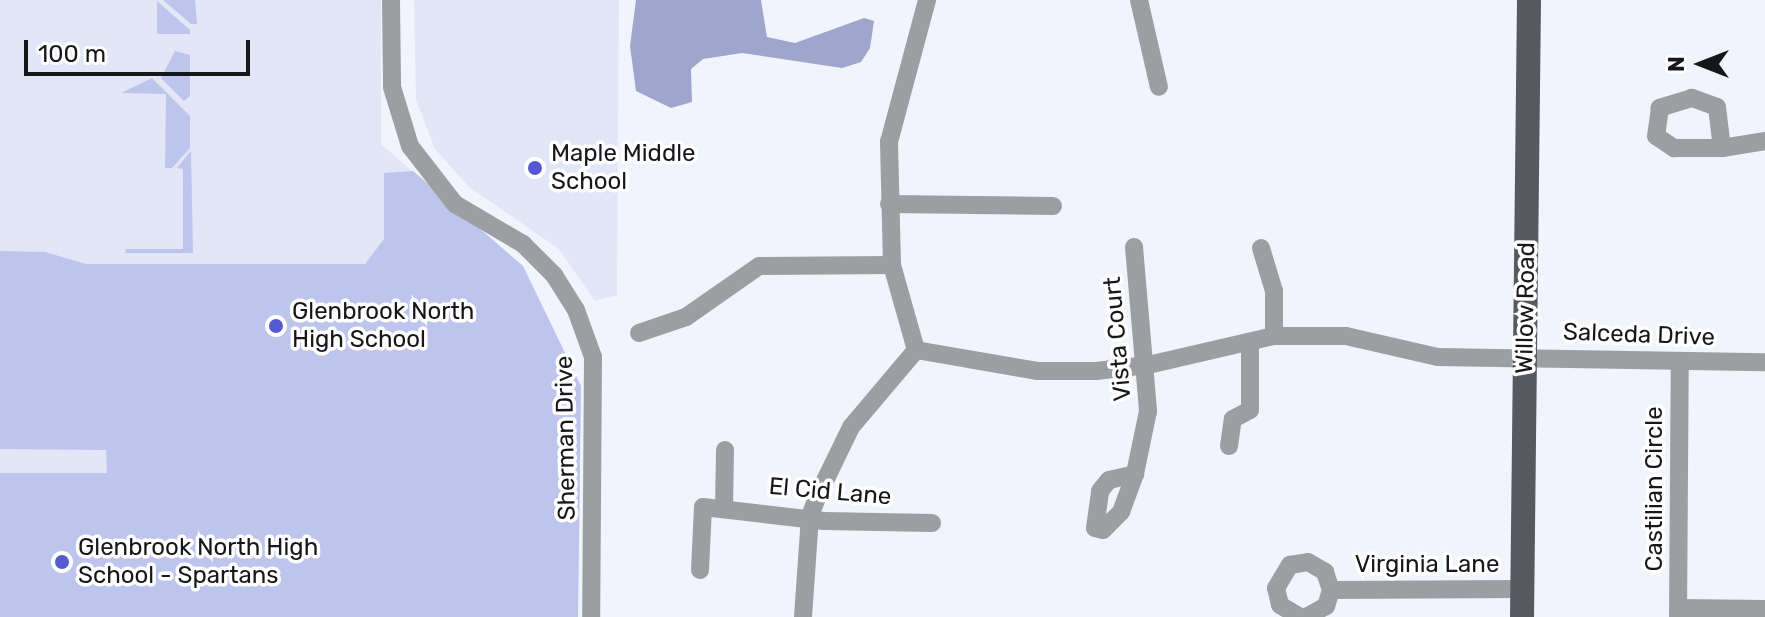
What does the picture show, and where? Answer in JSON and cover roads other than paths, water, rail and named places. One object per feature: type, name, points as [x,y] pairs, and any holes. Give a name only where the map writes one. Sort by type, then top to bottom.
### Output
[{"type":"main road","name":"Willow Road","points":[[1522,617],[1529,0]]},
{"type":"street","name":"Sherman Drive","points":[[391,0],[392,87],[410,146],[455,204],[523,244],[554,275],[576,310],[593,357],[591,617]]},
{"type":"street","points":[[803,617],[810,516],[851,427],[916,350],[892,265],[889,142],[927,0]]},
{"type":"street","points":[[1139,0],[1159,87]]},
{"type":"street","points":[[1722,148],[1765,141]]},
{"type":"street","points":[[889,204],[1053,206]]},
{"type":"street","name":"Vista Court","points":[[1134,247],[1148,365],[1148,411],[1135,474]]},
{"type":"street","points":[[1261,248],[1274,291],[1274,336]]},
{"type":"street","points":[[639,333],[686,317],[759,266],[892,265]]},
{"type":"street","name":"Salceda Drive","points":[[916,350],[1037,371],[1148,365],[1274,336],[1346,336],[1438,357],[1525,355],[1765,362]]},
{"type":"street","points":[[1229,446],[1233,419],[1250,410],[1250,343]]},
{"type":"street","name":"Castilian Circle","points":[[1678,613],[1680,361]]},
{"type":"street","points":[[700,570],[703,507],[724,508],[725,450]]},
{"type":"street","name":"El Cid Lane","points":[[724,508],[810,516],[824,521],[932,523]]},
{"type":"street","name":"Virginia Lane","points":[[1299,562],[1318,565],[1331,590],[1326,606],[1303,617],[1286,611],[1277,597],[1282,571],[1299,562]]},
{"type":"street","name":"Virginia Lane","points":[[1331,590],[1523,589]]},
{"type":"street","points":[[1678,613],[1765,609]]},
{"type":"place","name":"Maple Middle School","points":[[535,168]]},
{"type":"place","name":"Glenbrook North High School","points":[[276,326]]},
{"type":"place","name":"Glenbrook North High School - Spartans","points":[[62,562]]}]
